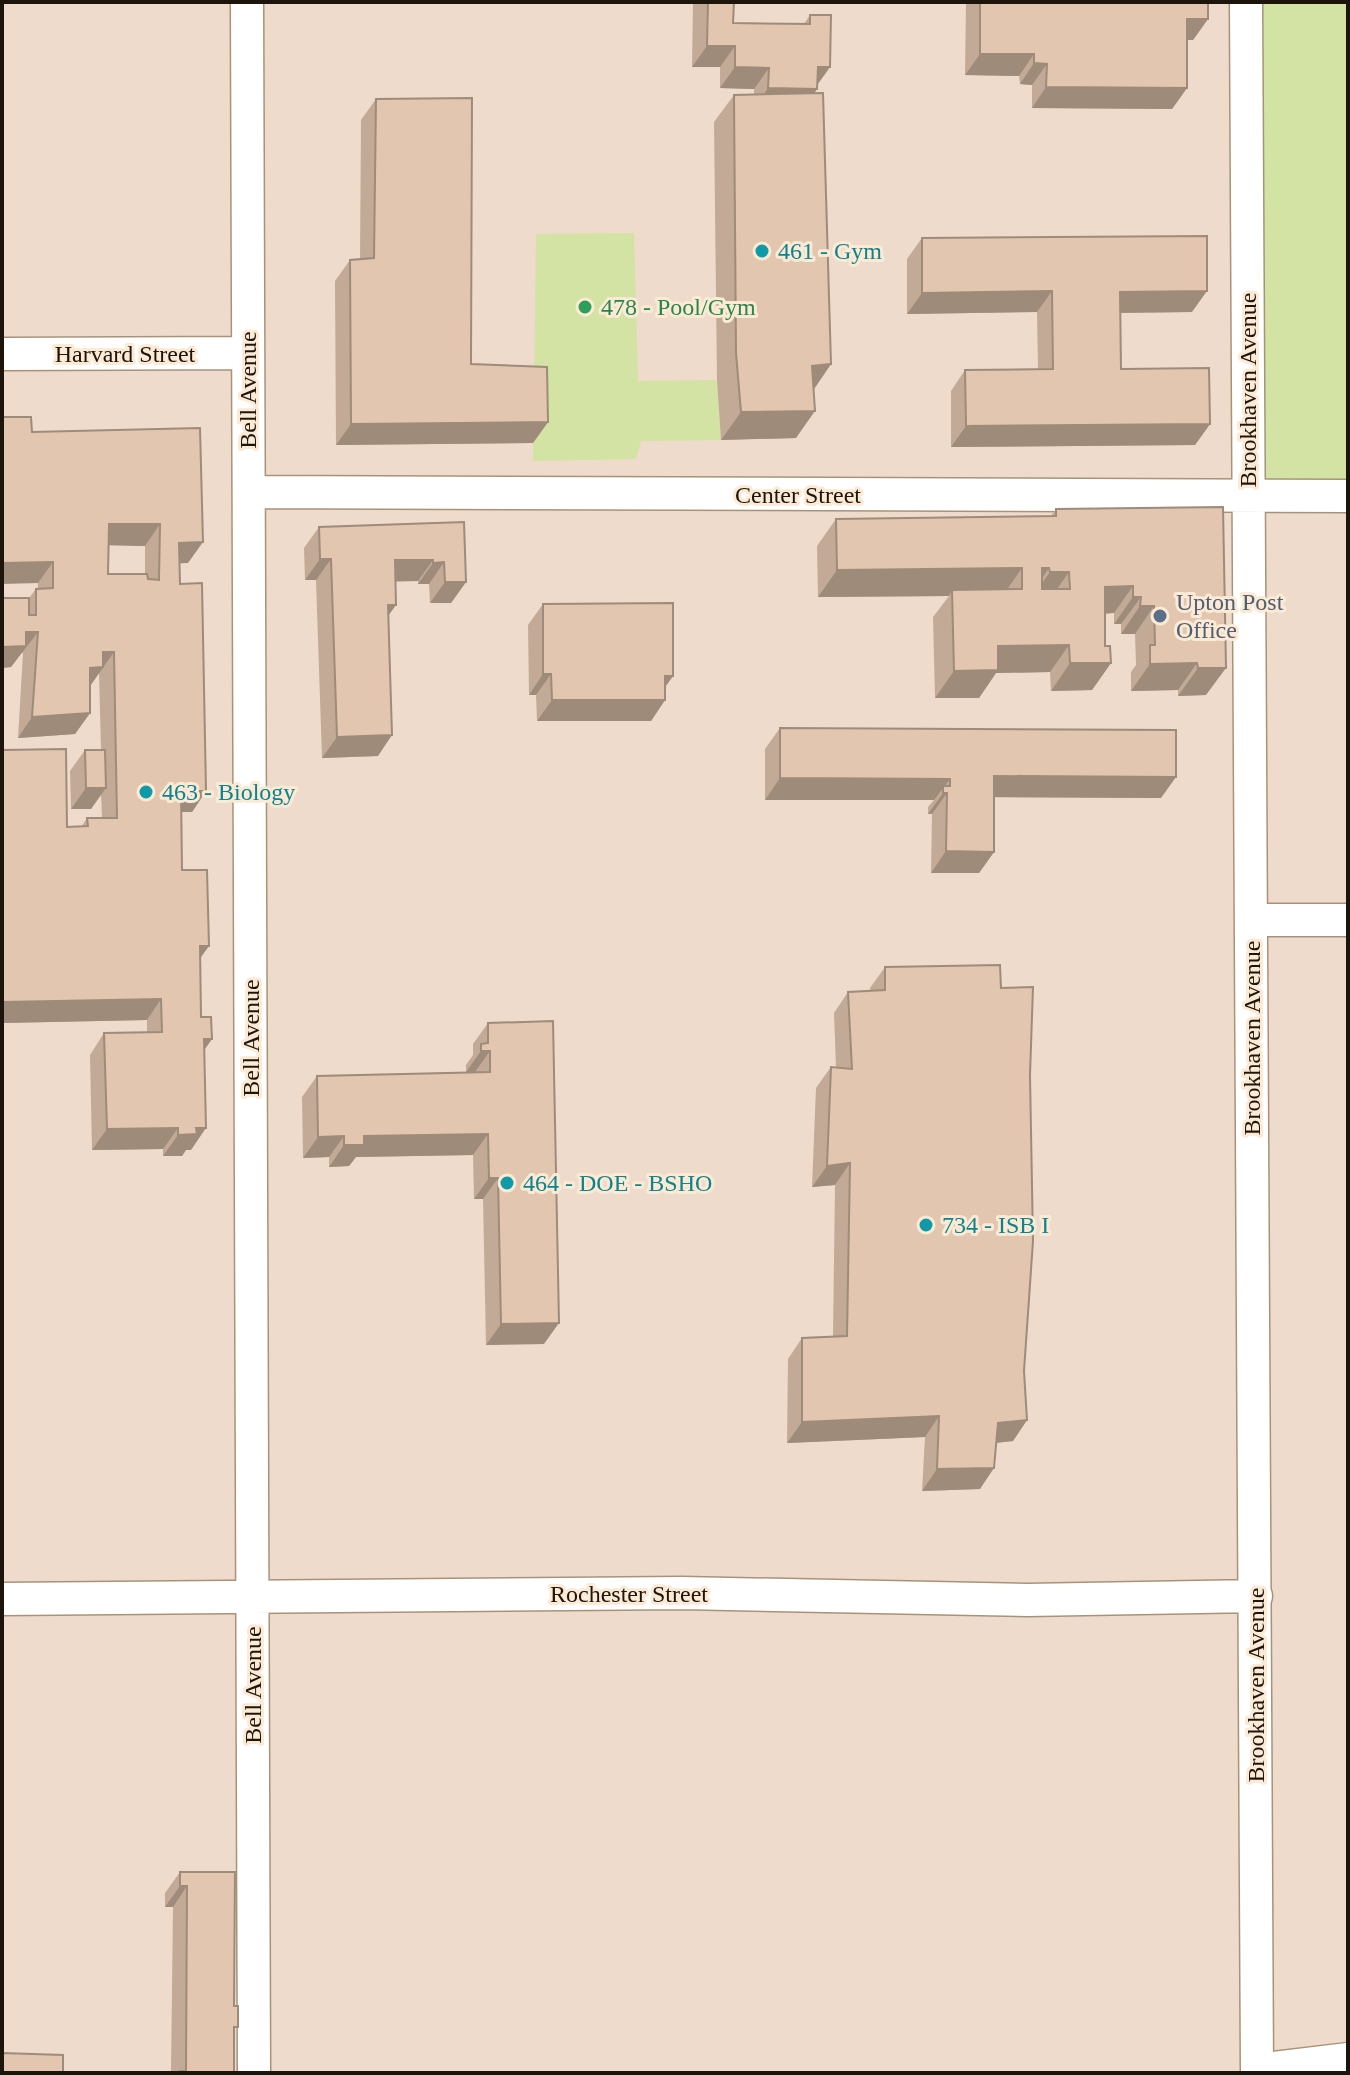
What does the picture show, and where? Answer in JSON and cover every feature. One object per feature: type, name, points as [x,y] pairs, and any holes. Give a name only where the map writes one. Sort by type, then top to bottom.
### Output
[{"type":"street","name":"Bell Avenue","points":[[247,2],[254,2073]]},
{"type":"street","name":"Brookhaven Avenue","points":[[1246,2],[1257,2072]]},
{"type":"street","name":"Harvard Street","points":[[2,354],[248,353]]},
{"type":"street","name":"Center Street","points":[[249,492],[1348,496]]},
{"type":"street","points":[[1251,920],[1348,920]]},
{"type":"street","name":"Rochester Street","points":[[2,1599],[682,1593],[1027,1600],[1256,1596]]},
{"type":"street","points":[[1257,2072],[1348,2059]]},
{"type":"shaded area","points":[[2,2],[1348,2],[1348,2073],[2,2073]]},
{"type":"green space","points":[[1246,2],[1348,2],[1348,495],[1248,497]]},
{"type":"green space","name":"478 - Pool/Gym","points":[[634,233],[638,381],[717,380],[721,440],[641,441],[636,459],[533,461],[536,234]]},
{"type":"building","points":[[708,2],[734,2],[733,23],[810,24],[810,15],[831,15],[830,67],[818,67],[817,89],[768,88],[769,68],[735,67],[735,46],[707,46]]},
{"type":"building","points":[[980,2],[1208,2],[1208,19],[1187,19],[1187,88],[1046,87],[1047,64],[1034,63],[1034,54],[980,54]]},
{"type":"building","name":"461 - Gym","points":[[823,93],[831,364],[812,366],[815,411],[741,412],[736,353],[734,95]]},
{"type":"building","points":[[472,98],[471,364],[547,367],[548,422],[351,424],[350,260],[374,258],[376,99]]},
{"type":"building","points":[[1207,236],[1207,291],[1120,292],[1121,369],[1209,368],[1210,424],[966,426],[965,370],[1053,369],[1052,291],[922,293],[922,238]]},
{"type":"building","name":"463 - Biology","points":[[2,417],[31,417],[32,432],[200,428],[203,542],[179,543],[180,584],[202,583],[206,791],[181,791],[182,870],[207,870],[209,946],[200,946],[201,1017],[211,1017],[212,1039],[204,1039],[206,1128],[196,1128],[197,1134],[178,1135],[178,1128],[107,1129],[104,1033],[162,1032],[161,999],[2,1002],[2,750],[66,749],[67,827],[88,826],[87,818],[117,818],[114,652],[103,652],[103,667],[90,668],[90,713],[32,717],[38,632],[26,632],[26,646],[2,647],[2,598],[29,598],[29,615],[36,615],[36,589],[53,588],[53,562],[2,563]],"holes":[[[109,524],[160,524],[159,580],[148,579],[147,574],[108,574]]]},
{"type":"building","name":"Upton Post Office","points":[[1223,507],[1226,668],[1198,668],[1197,663],[1150,664],[1150,645],[1155,645],[1154,606],[1140,606],[1141,597],[1133,597],[1133,586],[1105,587],[1105,646],[1110,646],[1111,663],[1070,663],[1069,645],[998,646],[998,670],[954,671],[952,590],[1022,589],[1022,568],[837,570],[836,519],[1056,516],[1056,509]],"holes":[[[1042,568],[1049,568],[1050,572],[1069,572],[1070,589],[1042,589]]]},
{"type":"building","points":[[464,522],[466,582],[445,582],[444,562],[395,560],[396,605],[388,605],[392,735],[337,737],[331,559],[320,559],[319,527]]},
{"type":"building","points":[[673,603],[673,676],[665,676],[665,700],[552,700],[551,674],[543,674],[543,604]]},
{"type":"building","points":[[780,728],[1176,730],[1176,777],[994,776],[994,852],[946,851],[947,793],[943,793],[943,786],[950,786],[950,779],[780,778]]},
{"type":"building","points":[[85,750],[105,750],[106,788],[86,788]]},
{"type":"building","name":"734 - ISB I","points":[[1000,965],[1001,988],[1033,987],[1030,1075],[1033,1241],[1024,1371],[1027,1420],[998,1423],[994,1468],[937,1469],[939,1416],[802,1422],[802,1338],[847,1336],[850,1163],[827,1166],[831,1067],[852,1069],[848,992],[885,990],[885,967]]},
{"type":"building","name":"464 - DOE - BSHO","points":[[553,1021],[559,1323],[501,1324],[498,1178],[489,1178],[488,1134],[364,1136],[364,1145],[344,1145],[344,1136],[318,1137],[317,1076],[490,1072],[490,1051],[481,1051],[481,1044],[488,1043],[488,1023]]},
{"type":"building","points":[[180,1872],[235,1872],[234,2006],[238,2006],[238,2027],[234,2027],[234,2073],[180,2073],[186,2071],[187,1886],[180,1886]]},
{"type":"building","points":[[2,2053],[63,2055],[63,2073],[2,2073]]},
{"type":"place","name":"461 - Gym","points":[[762,251]]},
{"type":"place","name":"478 - Pool/Gym","points":[[585,307]]},
{"type":"place","name":"Upton Post Office","points":[[1160,616]]},
{"type":"place","name":"463 - Biology","points":[[146,792]]},
{"type":"place","name":"464 - DOE - BSHO","points":[[507,1183]]},
{"type":"place","name":"734 - ISB I","points":[[926,1225]]}]
